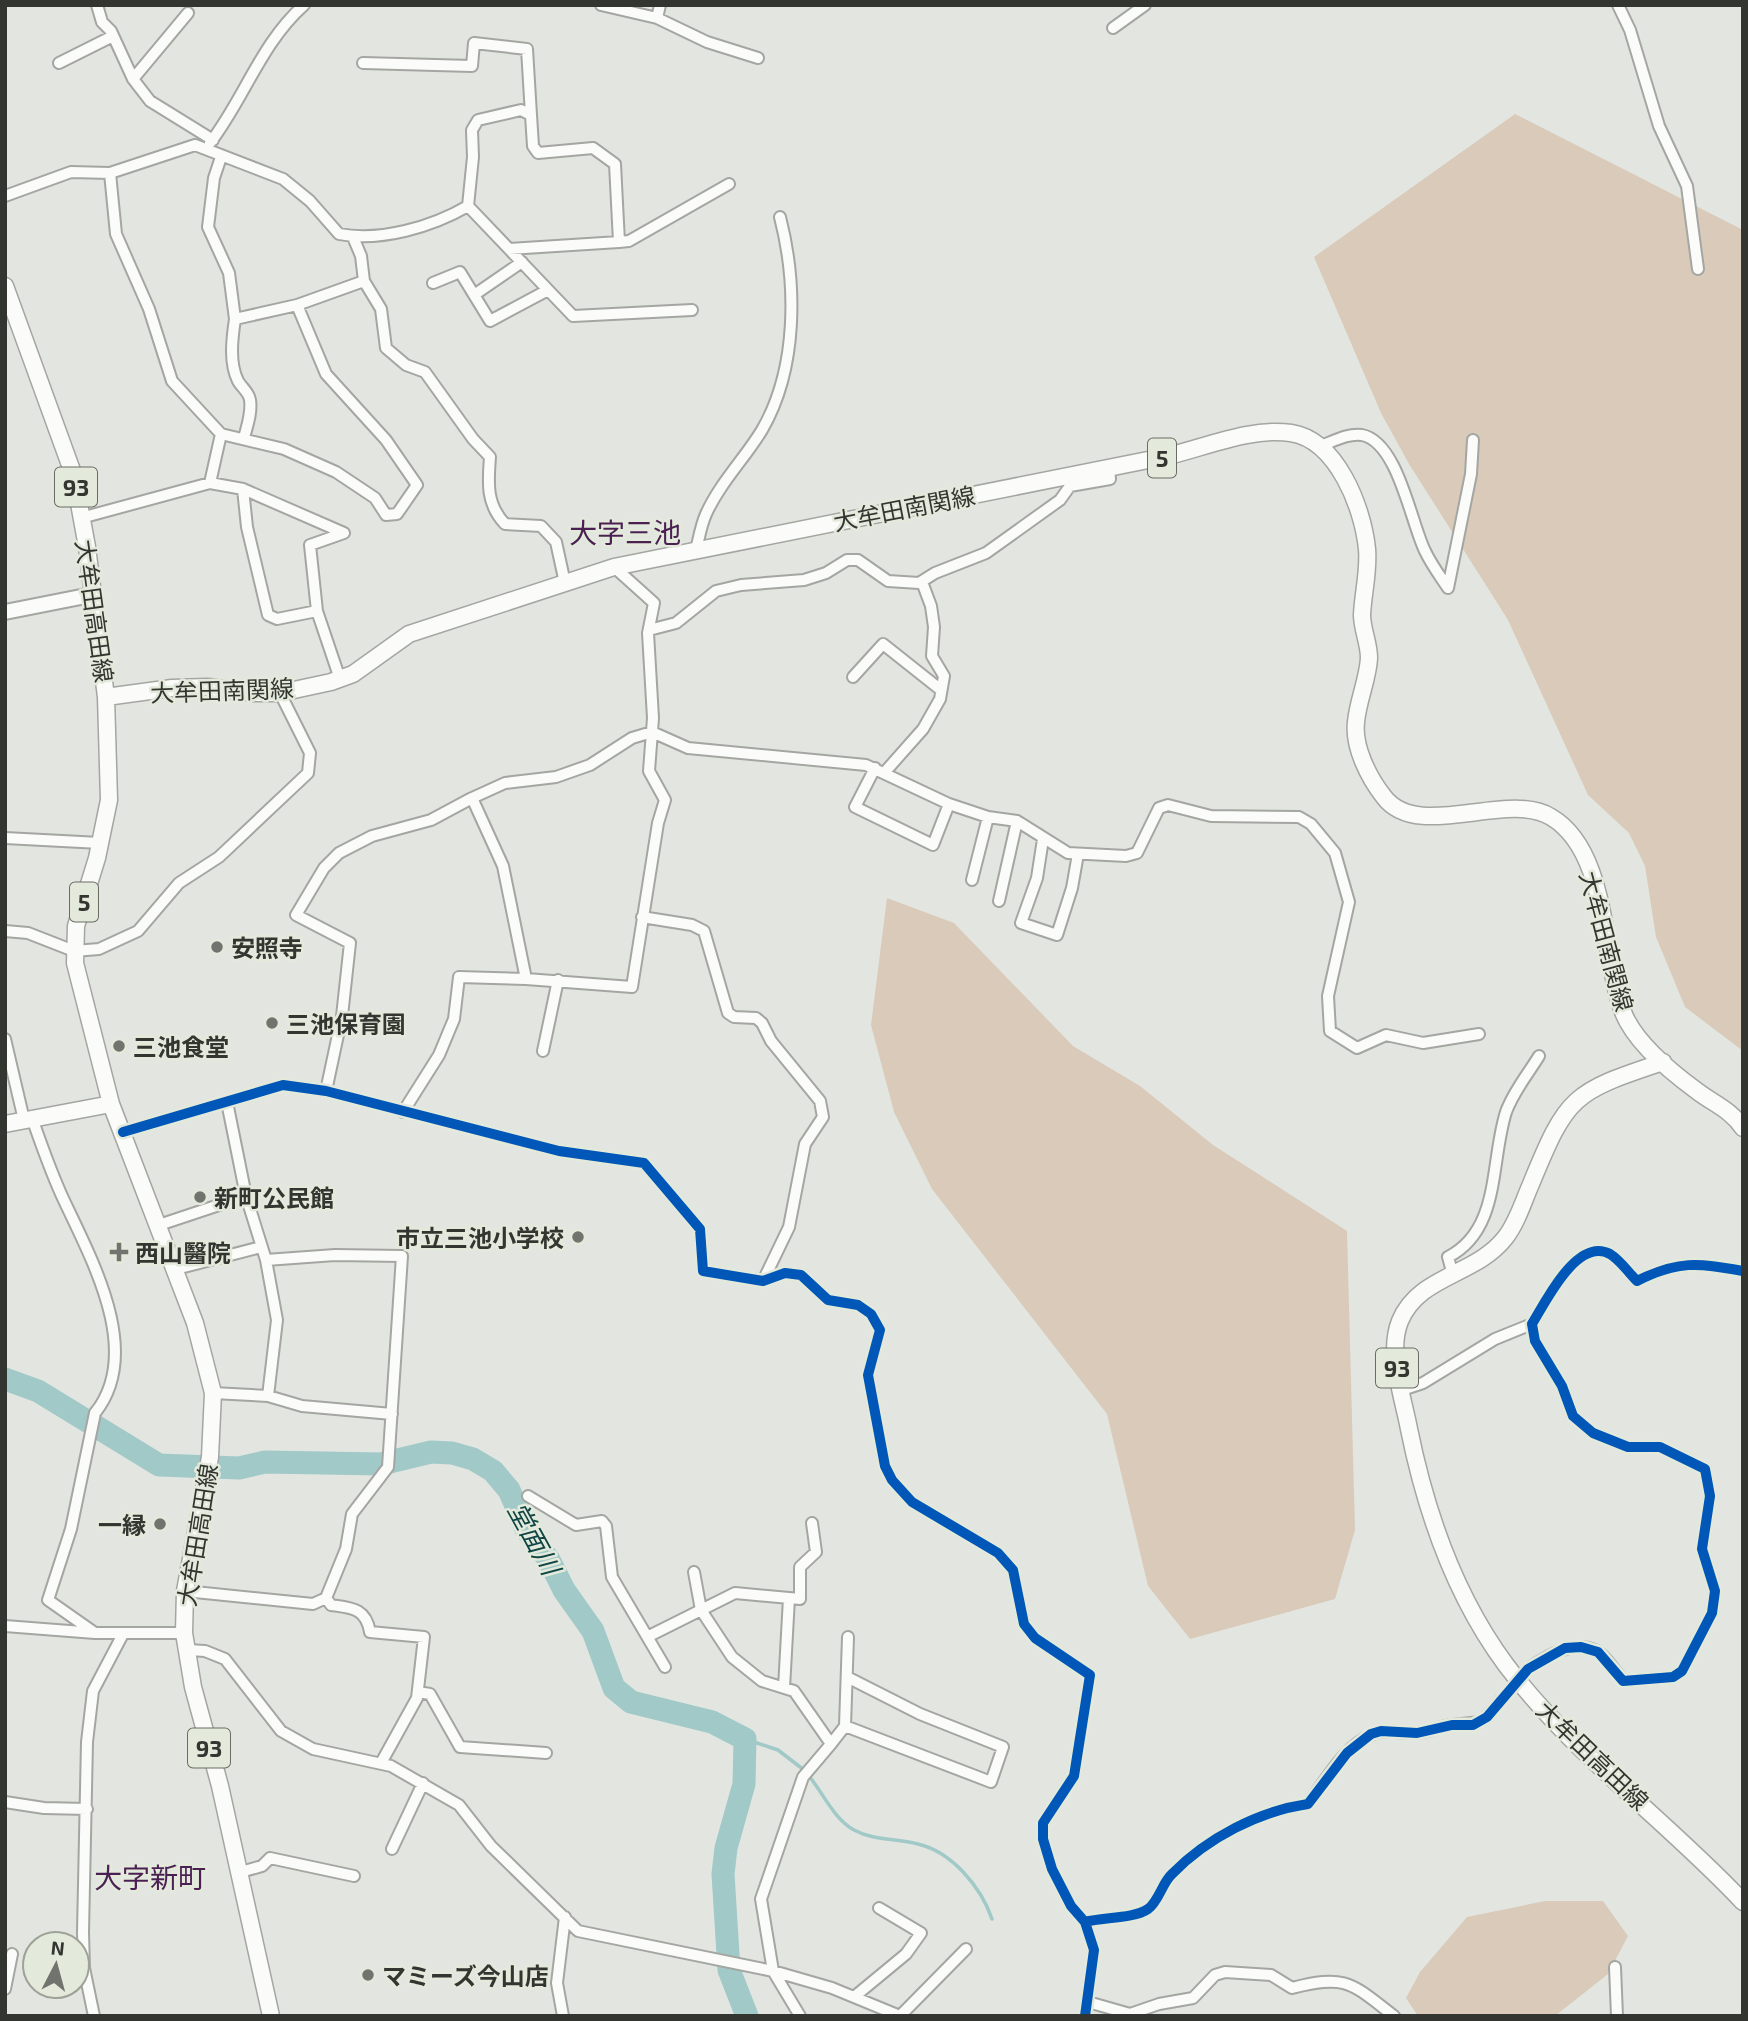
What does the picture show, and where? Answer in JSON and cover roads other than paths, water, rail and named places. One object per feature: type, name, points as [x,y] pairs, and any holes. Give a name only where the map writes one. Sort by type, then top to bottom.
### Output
[{"type":"main road","name":"大牟田高田線","points":[[5,286],[74,476],[101,645],[106,697]]},
{"type":"main road","name":"大牟田南関線","points":[[106,697],[172,688],[208,687],[254,694],[280,693],[353,674],[409,635],[614,567],[1109,468],[1257,435],[1291,433],[1310,438],[1321,446],[1343,476],[1359,517],[1367,549],[1362,617],[1369,660],[1356,734],[1360,753],[1374,779],[1394,807],[1416,814],[1455,817],[1511,807],[1535,810],[1552,817],[1565,828],[1584,858],[1597,893],[1624,1014],[1638,1036],[1663,1062],[1697,1091],[1732,1112],[1743,1128]]},
{"type":"main road","points":[[5,612],[91,595]]},
{"type":"main road","name":"5","points":[[106,697],[109,800],[100,843],[76,926],[74,951],[78,985],[111,1104]]},
{"type":"main road","name":"大牟田高田線","points":[[1663,1062],[1607,1080],[1586,1091],[1569,1107],[1554,1128],[1516,1220],[1506,1237],[1489,1255],[1424,1288],[1409,1302],[1399,1324],[1396,1342],[1402,1390],[1424,1495],[1438,1541],[1467,1602],[1506,1665],[1586,1751],[1743,1902]]},
{"type":"main road","name":"大牟田高田線","points":[[111,1104],[176,1269],[195,1324],[213,1393],[210,1457],[185,1591],[184,1633],[193,1687],[220,1786],[237,1873],[271,2016]]},
{"type":"main road","points":[[5,1124],[111,1104]]},
{"type":"street","points":[[97,5],[102,22],[113,36],[133,79],[150,101],[210,144],[221,157],[283,179],[310,201],[339,234],[353,237],[383,236],[456,213],[468,206]]},
{"type":"street","points":[[5,195],[71,172],[110,173],[195,145],[210,144],[228,120],[266,50],[290,18],[304,5]]},
{"type":"street","points":[[601,5],[657,18],[707,42],[758,58]]},
{"type":"street","points":[[657,18],[660,5]]},
{"type":"street","points":[[1113,28],[1145,5]]},
{"type":"street","points":[[1618,5],[1630,30],[1660,127],[1687,186],[1698,269]]},
{"type":"street","points":[[133,79],[188,13]]},
{"type":"street","points":[[59,63],[113,36]]},
{"type":"street","points":[[363,63],[472,66],[474,43],[527,49],[533,146],[538,153],[593,149],[615,163],[619,242]]},
{"type":"street","points":[[531,115],[521,110],[478,120],[472,130],[473,157],[468,206],[573,316],[692,310]]},
{"type":"street","points":[[221,157],[208,227],[229,273],[235,320],[232,349],[235,371],[239,383],[250,395],[251,410],[244,439]]},
{"type":"street","points":[[110,173],[116,234],[149,309],[172,382],[221,434],[284,449],[336,472],[375,498],[386,514],[397,514],[417,485],[386,440],[326,374],[298,305]]},
{"type":"street","points":[[509,249],[629,241],[729,184]]},
{"type":"street","points":[[696,550],[705,515],[763,428],[782,383],[791,311],[790,255],[780,217]]},
{"type":"street","points":[[353,237],[361,256],[364,281],[381,309],[386,348],[406,365],[425,372],[473,439],[490,457],[487,489],[497,515],[505,524],[541,526],[556,542],[565,583]]},
{"type":"street","points":[[474,295],[522,262]]},
{"type":"street","points":[[433,283],[460,272],[490,321],[548,290]]},
{"type":"street","points":[[235,320],[298,305],[364,281]]},
{"type":"street","points":[[210,483],[221,434]]},
{"type":"street","points":[[1321,446],[1349,435],[1365,436],[1380,446],[1391,461],[1425,551],[1448,588],[1471,474],[1473,440]]},
{"type":"street","points":[[649,630],[676,623],[716,591],[741,585],[804,580],[826,573],[847,559],[858,560],[888,581],[905,584],[922,582],[935,573],[986,553],[1060,500],[1070,486],[1110,479],[1109,468]]},
{"type":"street","points":[[82,518],[210,483],[243,489],[344,533],[310,545],[317,611],[340,679]]},
{"type":"street","points":[[243,489],[247,527],[268,615],[277,619],[317,611]]},
{"type":"street","points":[[403,1112],[439,1055],[454,1019],[459,977],[558,980],[632,987],[658,823],[665,800],[649,771],[652,732],[649,630],[654,603],[614,567]]},
{"type":"street","points":[[922,582],[931,606],[934,627],[932,656],[944,676],[941,690],[935,710],[923,729],[880,770],[855,807],[933,845],[949,804]]},
{"type":"street","points":[[853,677],[883,643],[941,690]]},
{"type":"street","points":[[5,932],[28,933],[74,951],[99,949],[138,931],[179,883],[219,857],[308,773],[310,753],[302,733],[286,710],[280,693]]},
{"type":"street","points":[[326,1091],[342,1016],[350,943],[296,915],[324,868],[339,853],[372,836],[431,820],[505,783],[556,777],[590,765],[632,738],[652,732],[688,748],[866,765],[949,804],[988,817],[1017,821],[1068,853],[1137,853],[1159,808],[1168,805],[1211,816],[1299,817],[1311,824],[1335,853],[1349,902],[1328,996],[1330,1031],[1357,1048],[1386,1035],[1423,1043],[1479,1034]]},
{"type":"street","points":[[472,798],[503,866],[526,979]]},
{"type":"street","points":[[972,880],[988,817]]},
{"type":"street","points":[[999,901],[1017,821]]},
{"type":"street","points":[[5,838],[100,843]]},
{"type":"street","points":[[1043,839],[1037,878],[1021,923],[1057,936],[1072,888],[1078,854]]},
{"type":"street","points":[[642,917],[692,925],[705,931],[728,1013],[734,1017],[756,1018],[762,1023],[771,1041],[820,1101],[823,1117],[817,1130],[805,1144],[789,1227],[763,1281]]},
{"type":"street","points":[[543,1051],[558,980]]},
{"type":"street","points":[[5,1039],[28,1119],[108,1300],[112,1327],[112,1375],[102,1403],[94,1413],[71,1529],[48,1600],[95,1633]]},
{"type":"street","points":[[1453,1275],[1448,1257],[1470,1242],[1485,1217],[1507,1112],[1539,1056]]},
{"type":"street","points":[[124,1132],[283,1085],[326,1091],[559,1151],[644,1163],[700,1229],[704,1271],[763,1281],[785,1273],[801,1275],[828,1300],[858,1305],[871,1314],[880,1330],[869,1376],[885,1466],[892,1480],[912,1502],[998,1553],[1016,1578],[1024,1624],[1035,1637],[1090,1675],[1074,1776],[1043,1823],[1043,1839],[1052,1869],[1071,1906],[1085,1922],[1094,1950],[1085,2016]]},
{"type":"street","points":[[227,1102],[246,1196],[266,1260],[277,1320],[268,1396]]},
{"type":"street","points":[[159,1225],[246,1196]]},
{"type":"street","points":[[176,1269],[261,1247]]},
{"type":"street","points":[[1402,1390],[1423,1383],[1494,1339],[1532,1324],[1567,1269],[1578,1258],[1593,1252],[1609,1254],[1637,1281],[1665,1267],[1688,1263],[1743,1271]]},
{"type":"street","points":[[185,1591],[313,1604],[326,1598],[346,1549],[352,1514],[388,1466],[402,1255],[335,1255],[266,1260]]},
{"type":"street","points":[[1528,1669],[1565,1648],[1581,1647],[1598,1652],[1623,1681],[1673,1677],[1682,1671],[1712,1613],[1715,1591],[1702,1549],[1710,1496],[1705,1469],[1660,1447],[1628,1447],[1593,1433],[1573,1416],[1562,1386],[1535,1341],[1532,1324]]},
{"type":"street","points":[[213,1393],[268,1396],[302,1406],[392,1413]]},
{"type":"street","points":[[528,1496],[576,1525],[602,1521],[606,1527],[612,1577],[665,1667]]},
{"type":"street","points":[[649,1636],[735,1593],[800,1599],[800,1567],[816,1552],[812,1523]]},
{"type":"street","points":[[694,1572],[701,1610],[740,1664],[762,1681],[794,1691],[831,1744]]},
{"type":"street","points":[[326,1598],[331,1605],[358,1609],[368,1619],[370,1632],[425,1637],[417,1698],[381,1763]]},
{"type":"street","points":[[785,1688],[789,1598]]},
{"type":"street","points":[[5,1626],[95,1633],[184,1633]]},
{"type":"street","points":[[94,2016],[84,1968],[83,1932],[87,1742],[93,1691],[123,1634]]},
{"type":"street","points":[[800,2016],[773,1971],[761,1899],[806,1772],[845,1726],[848,1637]]},
{"type":"street","points":[[188,1650],[205,1651],[225,1659],[281,1731],[313,1749],[381,1763],[423,1783],[459,1805],[491,1846],[578,1931],[773,1971],[854,1997],[900,2016],[966,1949]]},
{"type":"street","points":[[845,1726],[991,1782],[1003,1747],[920,1714],[847,1676]]},
{"type":"street","points":[[418,1692],[430,1693],[460,1747],[546,1753]]},
{"type":"street","points":[[1085,1922],[1136,1914],[1148,1908],[1165,1880],[1182,1864],[1243,1824],[1279,1808],[1308,1804],[1346,1753],[1371,1734],[1381,1731],[1417,1733],[1452,1725],[1473,1725],[1487,1717],[1501,1700]]},
{"type":"street","points":[[392,1849],[423,1783]]},
{"type":"street","points":[[5,1802],[44,1808],[87,1809]]},
{"type":"street","points":[[237,1873],[262,1866],[270,1858],[354,1876]]},
{"type":"street","points":[[854,1997],[906,1954],[921,1933],[879,1908]]},
{"type":"street","points":[[563,2016],[557,1983],[565,1917]]},
{"type":"street","points":[[5,1989],[12,1954]]},
{"type":"street","points":[[1615,1967],[1617,2016]]},
{"type":"street","points":[[1088,2002],[1130,2014],[1159,2004],[1193,1998],[1215,1975],[1225,1972],[1271,1975],[1292,1989],[1326,1980],[1343,1982],[1394,2016]]},
{"type":"waterway","name":"堂面川","points":[[5,1379],[38,1391],[159,1465],[239,1468],[265,1462],[381,1464],[431,1452],[452,1453],[473,1459],[493,1471],[509,1490],[526,1529],[549,1560],[564,1590],[593,1631],[614,1688],[631,1702],[712,1722],[745,1739],[744,1784],[726,1848],[723,1874],[729,1970],[747,2016]]},
{"type":"waterway","points":[[745,1739],[778,1750],[804,1770]]},
{"type":"waterway","points":[[809,1776],[835,1813],[854,1830],[869,1836],[918,1844],[930,1848],[953,1863],[973,1883],[992,1919]]},
{"type":"tunnel","points":[[1501,1700],[1522,1676]]},
{"type":"place","name":"安照寺","points":[[217,947]]},
{"type":"place","name":"三池保育園","points":[[272,1023]]},
{"type":"place","name":"三池食堂","points":[[119,1046]]},
{"type":"place","name":"新町公民館","points":[[200,1197]]},
{"type":"place","name":"市立三池小学校","points":[[578,1237]]},
{"type":"place","name":"西山醫院","points":[[119,1252]]},
{"type":"place","name":"一縁","points":[[160,1524]]},
{"type":"place","name":"マミーズ今山店","points":[[368,1975]]},
{"type":"district","name":"大字三池","points":[[625,532]]},
{"type":"district","name":"大字新町","points":[[150,1877]]}]
